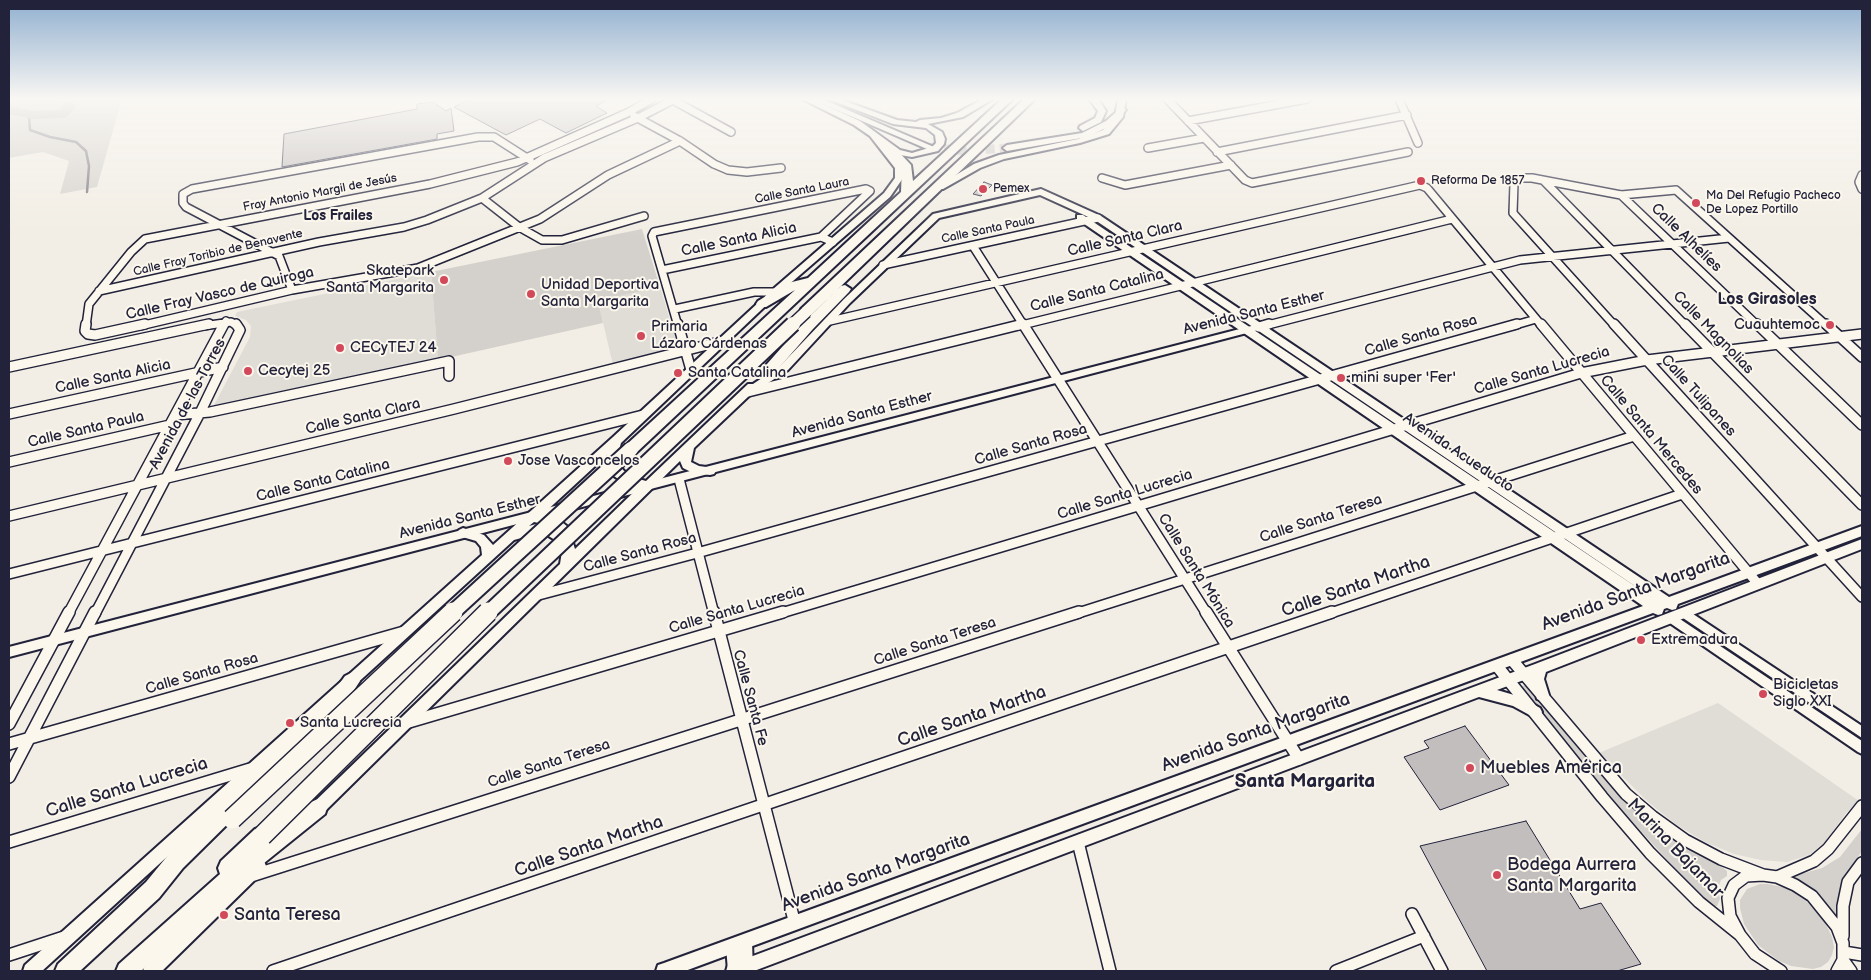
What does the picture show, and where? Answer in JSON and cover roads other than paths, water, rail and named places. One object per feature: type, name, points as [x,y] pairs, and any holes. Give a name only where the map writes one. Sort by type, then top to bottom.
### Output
[{"type":"highway","points":[[65,971],[232,819],[482,585],[959,145]]},
{"type":"highway","points":[[125,971],[174,920],[262,836],[527,574],[982,145]]},
{"type":"highway","points":[[890,148],[907,167],[906,194]]},
{"type":"highway","points":[[772,367],[808,326],[858,275],[881,241]]},
{"type":"highway","points":[[762,304],[792,286],[815,278]]},
{"type":"highway","points":[[152,891],[176,861],[331,710],[351,681]]},
{"type":"highway","points":[[125,971],[236,874],[318,808]]},
{"type":"main road","points":[[30,971],[616,440],[775,292],[887,195],[899,178],[899,168],[882,145]]},
{"type":"main road","points":[[886,145],[907,154],[925,153],[939,145]]},
{"type":"main road","points":[[1012,145],[1006,146],[1015,145]]},
{"type":"main road","points":[[937,188],[961,174],[996,159],[1059,145]]},
{"type":"main road","points":[[748,392],[784,368],[883,265],[933,218],[944,213],[1036,193]]},
{"type":"main road","name":"Avenida Acueducto","points":[[1036,193],[1098,218],[1566,534],[1661,605]]},
{"type":"main road","name":"Avenida Acueducto","points":[[1036,193],[1087,220],[1553,538],[1677,615]]},
{"type":"main road","points":[[151,971],[533,597],[772,367]]},
{"type":"main road","points":[[616,440],[612,452],[612,461],[615,468],[622,476],[649,486]]},
{"type":"main road","points":[[690,446],[685,460],[687,466],[697,470],[710,471]]},
{"type":"main road","points":[[612,461],[623,470],[638,473],[660,471],[668,466]]},
{"type":"main road","points":[[531,517],[547,519],[560,526],[568,535],[570,554],[564,567]]},
{"type":"main road","points":[[509,537],[524,532],[547,530],[554,532],[570,544]]},
{"type":"main road","name":"Avenida Santa Margarita","points":[[739,970],[1509,680],[1758,584],[1862,531]]},
{"type":"main road","points":[[463,533],[480,538],[486,545],[488,556]]},
{"type":"main road","name":"Avenida Santa Margarita","points":[[664,971],[1289,743],[1747,572],[1822,552],[1862,544]]},
{"type":"main road","points":[[1540,668],[1538,679],[1542,695]]},
{"type":"main road","points":[[1479,691],[1516,701],[1535,712]]},
{"type":"street","points":[[292,290],[279,256],[186,206],[183,203],[183,194],[192,189],[435,145]]},
{"type":"street","points":[[506,145],[531,161]]},
{"type":"street","points":[[531,161],[564,145]]},
{"type":"street","points":[[531,161],[571,145]]},
{"type":"street","name":"Calle Fray Vasco de Quiroga","points":[[99,291],[89,304],[85,327],[88,334],[95,335],[292,290],[418,268],[540,219],[608,175],[672,145]]},
{"type":"street","points":[[686,145],[714,164],[737,172],[781,168]]},
{"type":"street","points":[[1148,148],[1166,145]]},
{"type":"street","points":[[1210,145],[1245,180],[1259,182],[1408,152]]},
{"type":"street","points":[[1217,152],[1255,145]]},
{"type":"street","name":"Calle Fray Toribio de Benavente","points":[[99,291],[319,242],[404,228],[453,211],[482,198],[531,161]]},
{"type":"street","name":"Fray Antonio Margil de Jesús","points":[[99,291],[131,252],[145,239],[219,223],[430,184],[531,161]]},
{"type":"street","points":[[1102,178],[1125,185],[1230,166]]},
{"type":"street","points":[[1862,175],[1859,182],[1862,190]]},
{"type":"street","name":"Calle Tulipanes","points":[[1544,180],[1527,177],[1516,180],[1514,183],[1513,213],[1862,597]]},
{"type":"street","points":[[1544,180],[1621,195],[1676,190],[1862,357]]},
{"type":"street","name":"Calle Magnolias","points":[[1544,180],[1862,505]]},
{"type":"street","name":"Calle Santa Clara","points":[[830,321],[1413,186],[1420,185],[1427,188]]},
{"type":"street","name":"Calle Santa Mercedes","points":[[1427,188],[1758,584]]},
{"type":"street","name":"Calle Santa Laura","points":[[662,270],[652,236],[659,230],[866,189],[870,191],[821,237]]},
{"type":"street","name":"Calle Alhelíes","points":[[1621,195],[1862,425]]},
{"type":"street","points":[[482,198],[520,227],[542,240],[552,241],[571,238],[644,216]]},
{"type":"street","name":"Calle Santa Paula","points":[[883,265],[1098,218]]},
{"type":"street","name":"Calle Santa Catalina","points":[[748,392],[1452,219]]},
{"type":"street","points":[[821,237],[833,242]]},
{"type":"street","name":"Calle Santa Alicia","points":[[662,270],[821,237]]},
{"type":"street","name":"Avenida Santa Esther","points":[[9,652],[1492,266],[1553,256],[1729,238]]},
{"type":"street","name":"Calle Santa Mónica","points":[[973,246],[1299,759]]},
{"type":"street","points":[[662,270],[675,309],[691,370]]},
{"type":"street","points":[[675,309],[759,292],[775,292]]},
{"type":"street","name":"Calle Santa Rosa","points":[[533,597],[1536,319]]},
{"type":"street","points":[[9,367],[226,322]]},
{"type":"street","name":"Avenida de las Torres","points":[[9,724],[226,322],[237,325],[240,330],[239,336],[200,414],[9,777]]},
{"type":"street","name":"Calle Santa Lucrecia","points":[[405,723],[1408,427],[1581,373],[1647,360],[1862,334]]},
{"type":"street","name":"Calle Santa Clara","points":[[9,516],[454,410],[723,341]]},
{"type":"street","points":[[175,415],[200,414],[449,361],[450,376]]},
{"type":"street","name":"Calle Santa Alicia","points":[[9,414],[223,367]]},
{"type":"street","name":"Calle Santa Catalina","points":[[9,574],[643,415]]},
{"type":"street","name":"Calle Santa Paula","points":[[9,462],[170,425]]},
{"type":"street","name":"Calle Santa Teresa","points":[[246,878],[1634,436]]},
{"type":"street","name":"Calle Santa Fe","points":[[678,479],[795,924]]},
{"type":"street","name":"Calle Santa Martha","points":[[274,971],[1682,494]]},
{"type":"street","name":"Avenida Acueducto","points":[[1677,615],[1862,733]]},
{"type":"street","name":"Avenida Acueducto","points":[[1677,615],[1862,748]]},
{"type":"street","name":"Calle Santa Rosa","points":[[9,744],[404,632]]},
{"type":"street","name":"Marina Bajamar","points":[[1512,660],[1626,794],[1653,818],[1685,840],[1721,859],[1763,874]]},
{"type":"street","name":"Marina Bajamar","points":[[1497,666],[1602,797],[1650,852],[1699,902],[1740,935]]},
{"type":"street","name":"Calle Santa Lucrecia","points":[[9,842],[255,767]]},
{"type":"street","points":[[1777,877],[1814,861],[1828,849],[1862,806]]},
{"type":"street","points":[[1078,842],[1110,971]]},
{"type":"street","points":[[1837,971],[1843,952],[1843,906],[1846,890],[1848,882],[1862,863]]},
{"type":"street","points":[[1781,971],[1772,968],[1755,954],[1740,935],[1730,916],[1728,898],[1734,885],[1746,876],[1763,874],[1777,877],[1795,885],[1812,896],[1837,927],[1843,952],[1851,971]]},
{"type":"street","points":[[1412,914],[1442,971]]},
{"type":"street","points":[[9,955],[71,934]]},
{"type":"street","points":[[1336,971],[1424,936]]},
{"type":"street","points":[[739,944],[739,970]]},
{"type":"street","points":[[1843,952],[1862,955]]},
{"type":"waterway","points":[[79,145],[86,151],[89,166],[87,192]]},
{"type":"tunnel","points":[[930,147],[963,151],[1007,148]]},
{"type":"place","name":"Reforma De 1857","points":[[1421,181]]},
{"type":"place","name":"Pemex","points":[[983,189]]},
{"type":"place","name":"Ma Del Refugio Pacheco De Lopez Portillo","points":[[1696,203]]},
{"type":"place","name":"Skatepark Santa Margarita","points":[[444,280]]},
{"type":"place","name":"Unidad Deportiva Santa Margarita","points":[[531,294]]},
{"type":"place","name":"Cuauhtemoc","points":[[1830,325]]},
{"type":"place","name":"Primaria Lázaro Cárdenas","points":[[641,336]]},
{"type":"place","name":"CECyTEJ 24","points":[[340,348]]},
{"type":"place","name":"Cecytej 25","points":[[248,371]]},
{"type":"place","name":"Santa Catalina","points":[[678,373]]},
{"type":"place","name":"mini super 'Fer'","points":[[1341,378]]},
{"type":"place","name":"Jose Vasconcelos","points":[[508,461]]},
{"type":"place","name":"Extremadura","points":[[1641,640]]},
{"type":"place","name":"Bicicletas Siglo XXI","points":[[1763,694]]},
{"type":"place","name":"Santa Lucrecia","points":[[290,723]]},
{"type":"place","name":"Muebles América","points":[[1470,768]]},
{"type":"place","name":"Bodega Aurrera Santa Margarita","points":[[1497,875]]},
{"type":"place","name":"Santa Teresa","points":[[224,915]]},
{"type":"district","name":"Los Frailes","points":[[338,216]]},
{"type":"district","name":"Los Girasoles","points":[[1767,300]]},
{"type":"district","name":"Santa Margarita","points":[[1305,782]]}]
